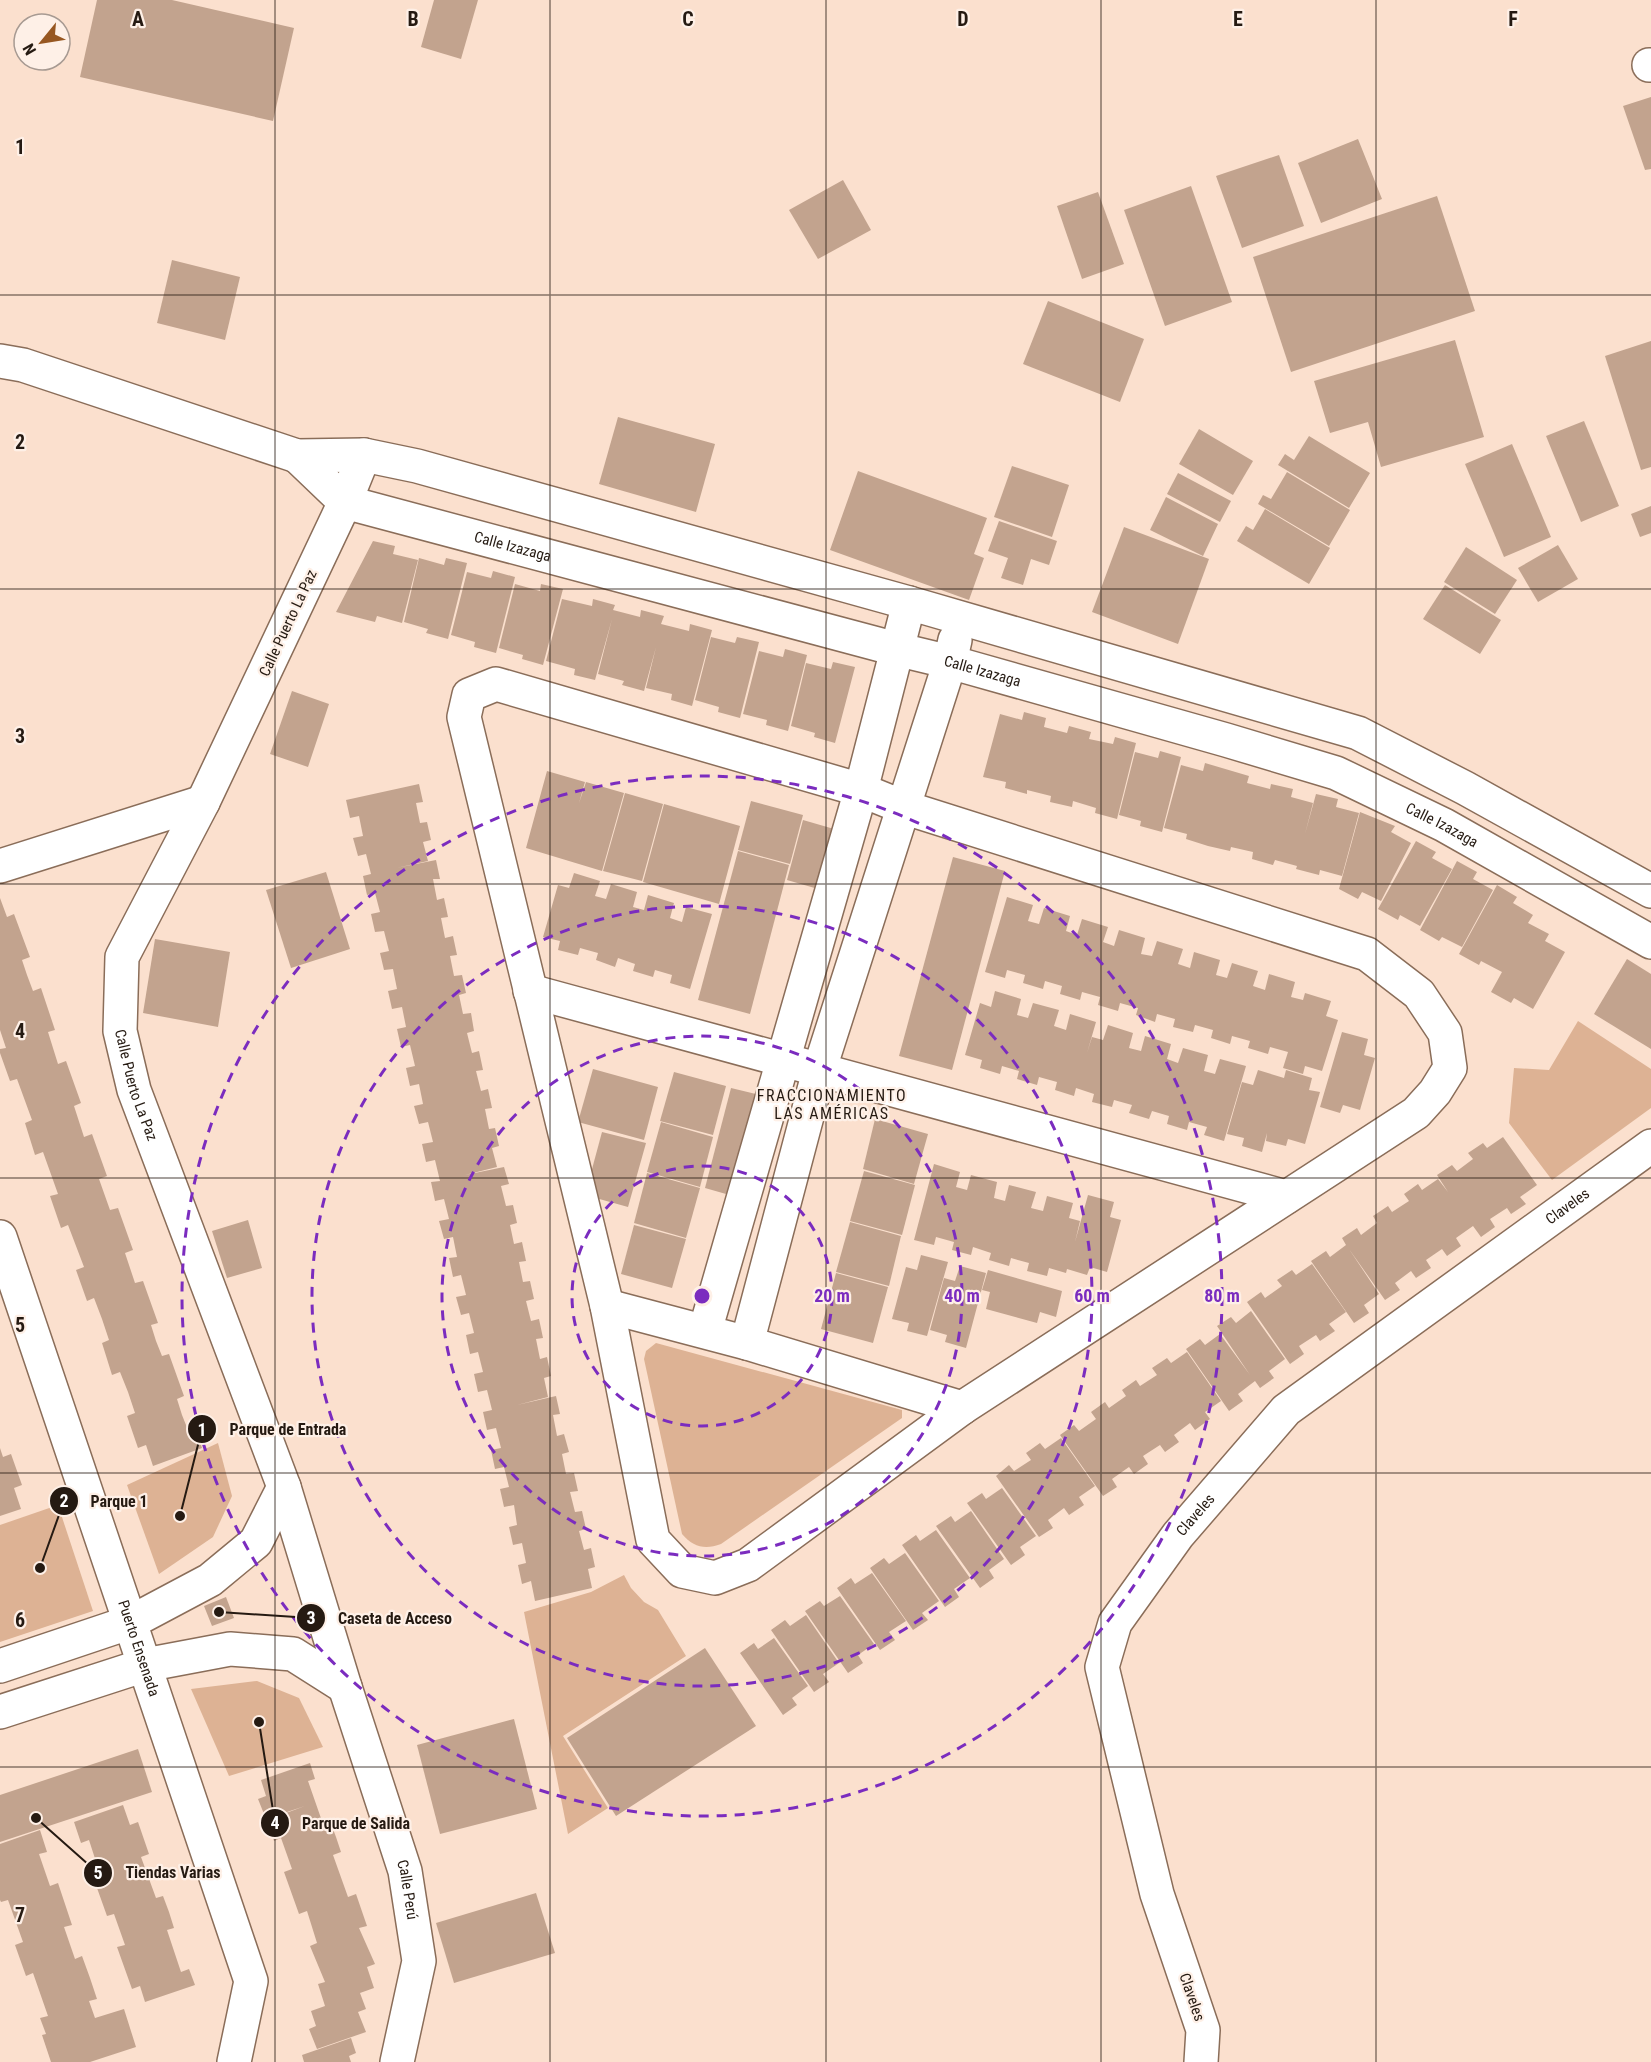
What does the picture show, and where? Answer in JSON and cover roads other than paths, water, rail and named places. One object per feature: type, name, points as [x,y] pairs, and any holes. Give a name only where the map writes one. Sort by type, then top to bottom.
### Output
[{"type":"street","name":"Calle Izazaga","points":[[0,361],[23,365],[297,456],[364,455],[417,466],[909,603],[1358,733],[1465,788],[1651,891]]},
{"type":"street","name":"Calle Puerto La Paz","points":[[345,1687],[284,1487],[134,1090],[120,1031],[122,957],[203,802],[345,502],[364,455]]},
{"type":"street","name":"Calle Izazaga","points":[[297,456],[345,502],[950,662],[1336,773],[1444,825],[1651,942]]},
{"type":"street","points":[[705,1331],[861,790],[909,603]]},
{"type":"street","points":[[747,1343],[819,1071],[950,662],[960,618]]},
{"type":"street","points":[[496,684],[861,790],[903,807],[1367,954],[1419,994],[1445,1033],[1450,1068],[1435,1092],[1416,1113],[962,1408],[748,1565],[715,1578],[682,1571],[653,1540],[608,1306],[464,717],[469,695],[496,684]]},
{"type":"street","points":[[0,866],[203,802]]},
{"type":"street","points":[[530,991],[1286,1197]]},
{"type":"street","name":"Claveles","points":[[1201,2062],[1203,2030],[1157,1894],[1102,1667],[1115,1623],[1178,1535],[1286,1410],[1651,1146]]},
{"type":"street","name":"Puerto Ensenada","points":[[0,1237],[251,1981],[234,2062]]},
{"type":"street","points":[[608,1306],[747,1343],[962,1408]]},
{"type":"street","points":[[0,1666],[130,1622],[210,1580],[256,1542],[284,1487]]},
{"type":"street","points":[[0,1712],[146,1665],[230,1649],[293,1654],[345,1687]]},
{"type":"street","name":"Calle Perú","points":[[345,1687],[405,1871],[419,1961],[397,2062]]},
{"type":"place","name":"Parque de Entrada","points":[[180,1516]]},
{"type":"place","name":"Parque 1","points":[[40,1568]]},
{"type":"place","name":"Caseta de Acceso","points":[[219,1612]]},
{"type":"place","name":"Parque de Salida","points":[[259,1722]]},
{"type":"place","name":"Tiendas Varias","points":[[36,1818]]},
{"type":"district","name":"FRACCIONAMIENTO LAS AMÉRICAS","points":[[832,1104]]}]
